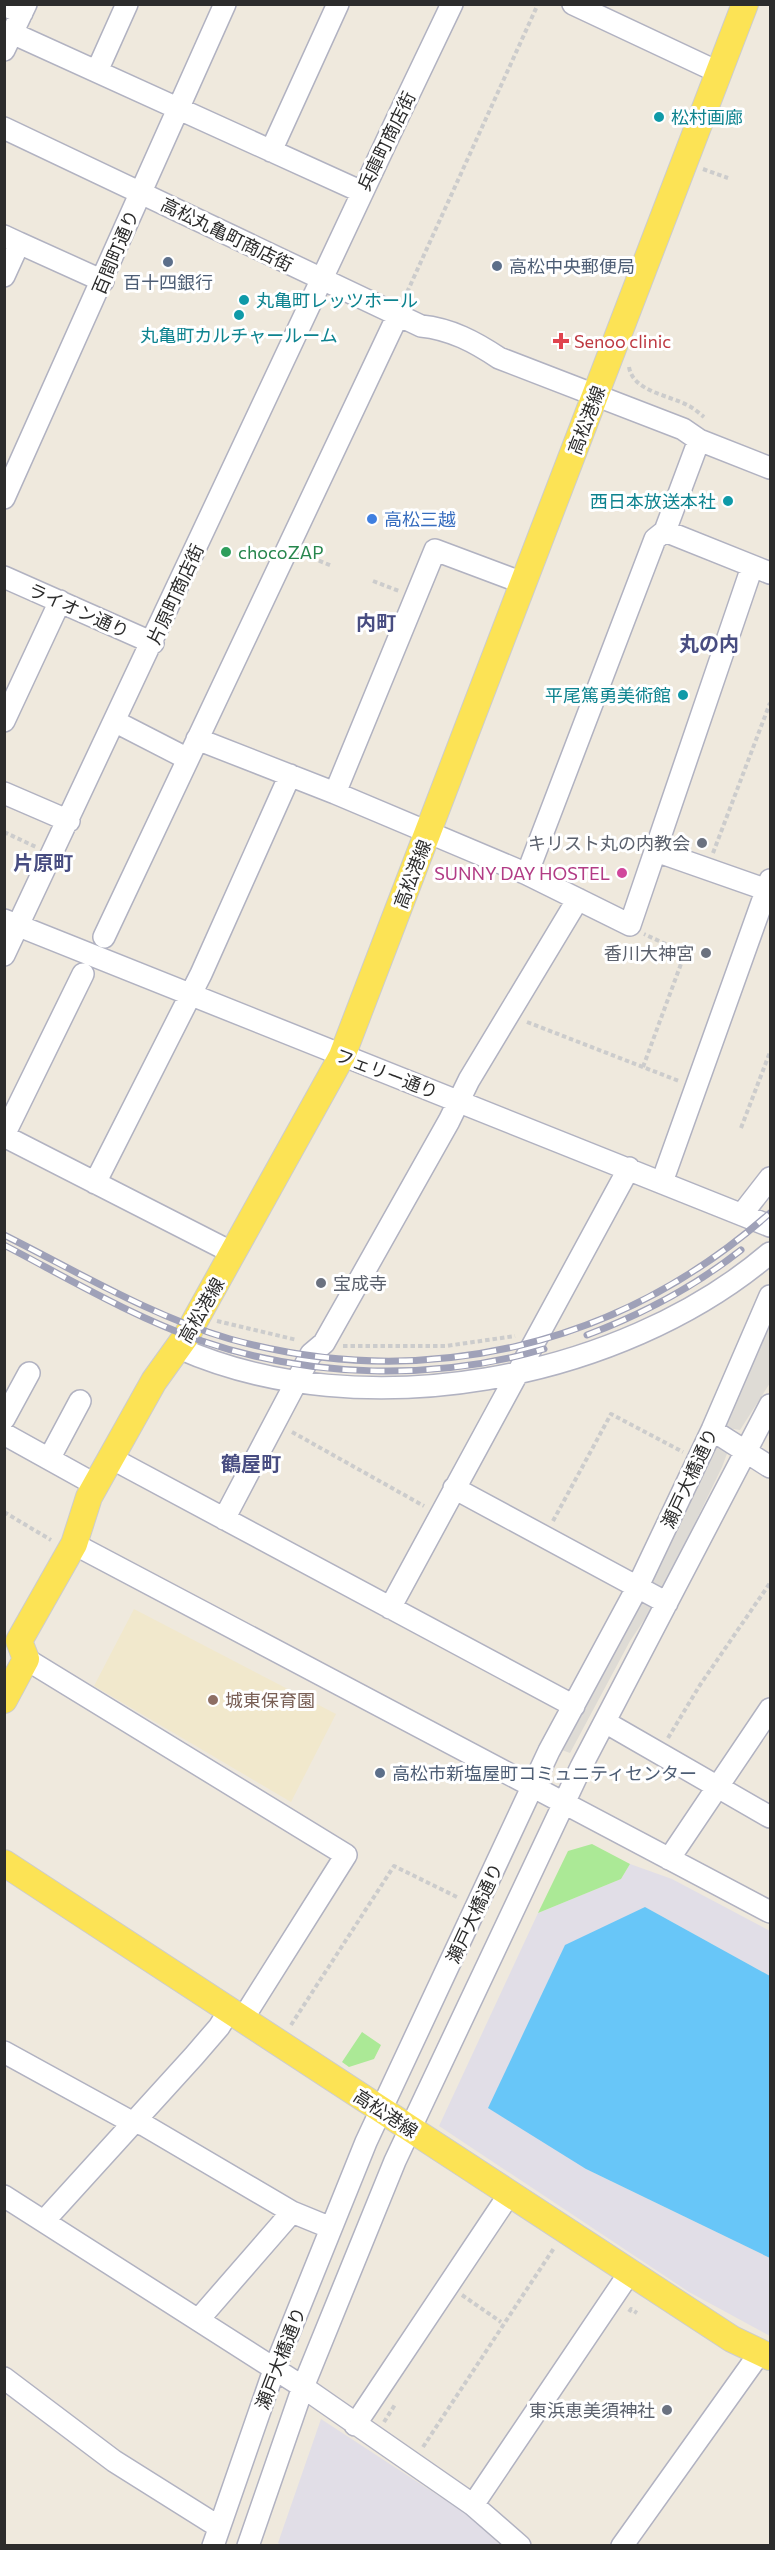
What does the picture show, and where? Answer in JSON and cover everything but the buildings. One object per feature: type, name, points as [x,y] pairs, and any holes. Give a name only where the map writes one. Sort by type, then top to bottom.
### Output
[{"type":"main road","name":"高松港線","points":[[4,1700],[17,1644],[62,1542],[84,1508],[154,1381],[179,1348],[342,1056],[745,4]]},
{"type":"main road","name":"高松港線","points":[[4,1863],[732,2339],[765,2356]]},
{"type":"street","points":[[97,72],[127,4]]},
{"type":"street","name":"百間町通り","points":[[4,498],[225,4]]},
{"type":"street","points":[[271,151],[338,4]]},
{"type":"street","name":"兵庫町商店街","points":[[320,278],[452,4]]},
{"type":"street","points":[[573,4],[720,73]]},
{"type":"street","points":[[17,8],[8,42],[97,72],[362,192]]},
{"type":"street","name":"高松丸亀町商店街","points":[[4,128],[320,278],[400,309],[421,326],[442,328],[477,344],[500,358],[683,429],[699,440],[771,468]]},
{"type":"street","points":[[4,276],[12,239],[103,281]]},
{"type":"street","name":"片原町商店街","points":[[4,955],[17,918],[53,855],[116,722],[320,278]]},
{"type":"street","points":[[104,937],[400,309]]},
{"type":"street","points":[[527,874],[655,539],[665,531],[699,440]]},
{"type":"street","points":[[197,739],[335,793],[527,874],[630,925],[761,570],[665,531]]},
{"type":"street","points":[[335,793],[435,550],[523,583]]},
{"type":"street","name":"ライオン通り","points":[[4,577],[153,643]]},
{"type":"street","points":[[4,721],[60,601]]},
{"type":"street","points":[[116,722],[188,759]]},
{"type":"street","points":[[95,1183],[190,996],[290,775]]},
{"type":"street","points":[[4,793],[69,821]]},
{"type":"street","points":[[656,851],[769,887],[662,1182]]},
{"type":"street","points":[[224,1519],[311,1354],[324,1343],[459,1101],[578,899]]},
{"type":"street","name":"フェリー通り","points":[[17,918],[190,996],[629,1168],[770,1226]]},
{"type":"street","points":[[83,974],[4,1136],[233,1253]]},
{"type":"street","points":[[390,1608],[629,1168]]},
{"type":"street","points":[[742,1214],[771,1178]]},
{"type":"street","points":[[770,1226],[771,1232]]},
{"type":"street","points":[[179,1348],[248,1373],[380,1388],[465,1383],[515,1375],[556,1365],[642,1332],[694,1304],[754,1267],[771,1253]]},
{"type":"street","name":"瀬戸大橋通り","points":[[216,2536],[274,2370],[381,2110],[533,1787],[637,1588],[712,1430],[771,1296]]},
{"type":"street","points":[[4,1419],[29,1373]]},
{"type":"street","points":[[49,1459],[80,1401]]},
{"type":"street","name":"瀬戸大橋通り","points":[[248,2546],[303,2387],[410,2128],[564,1803],[771,1405]]},
{"type":"street","points":[[712,1430],[771,1467]]},
{"type":"street","points":[[4,1434],[96,1485]]},
{"type":"street","points":[[111,1458],[574,1706]]},
{"type":"street","points":[[454,1488],[667,1603]]},
{"type":"street","points":[[62,1542],[771,1912]]},
{"type":"street","points":[[17,1644],[346,1855],[236,2015],[219,2027],[44,2221]]},
{"type":"street","points":[[669,1859],[771,1709]]},
{"type":"street","points":[[605,1722],[771,1817]]},
{"type":"street","points":[[4,2052],[135,2122],[292,2211],[331,2228]]},
{"type":"street","points":[[355,2425],[510,2193]]},
{"type":"street","points":[[4,2196],[303,2387],[473,2505],[520,2546]]},
{"type":"street","points":[[199,2319],[292,2211]]},
{"type":"street","points":[[473,2505],[630,2272]]},
{"type":"street","points":[[622,2546],[765,2356]]},
{"type":"street","points":[[4,2378],[216,2536]]},
{"type":"path","points":[[400,309],[538,4]]},
{"type":"path","points":[[698,179],[707,158]]},
{"type":"path","points":[[702,169],[728,178]]},
{"type":"path","points":[[629,363],[632,377],[640,385],[690,406],[706,419]]},
{"type":"path","points":[[316,560],[332,566]]},
{"type":"path","points":[[373,581],[391,588]]},
{"type":"path","points":[[708,868],[771,702]]},
{"type":"path","points":[[4,832],[53,855]]},
{"type":"path","points":[[630,925],[685,952],[643,1067]]},
{"type":"path","points":[[509,1015],[697,1088]]},
{"type":"path","points":[[741,1128],[771,1052]]},
{"type":"path","points":[[213,1320],[283,1338],[359,1347],[446,1346],[502,1339],[542,1328]]},
{"type":"path","points":[[545,1537],[611,1414],[686,1454]]},
{"type":"path","points":[[276,1422],[440,1515]]},
{"type":"path","points":[[4,1512],[62,1542]]},
{"type":"path","points":[[659,1754],[691,1699],[759,1604],[771,1583]]},
{"type":"path","points":[[279,2044],[394,1866],[457,1897]]},
{"type":"path","points":[[413,2463],[558,2242]]},
{"type":"path","points":[[448,2286],[501,2322]]},
{"type":"path","points":[[631,2309],[637,2313]]},
{"type":"shaded area","points":[[770,1313],[770,1383],[740,1430],[727,1428],[724,1423]]},
{"type":"shaded area","points":[[716,1445],[728,1451],[722,1467],[664,1587],[653,1585],[648,1580]]},
{"type":"shaded area","points":[[642,1599],[653,1605],[650,1611],[630,1641],[570,1753],[559,1749]]},
{"type":"shaded area","name":"城東保育園","points":[[134,1609],[336,1714],[291,1802],[94,1686]]},
{"type":"shaded area","points":[[630,1864],[672,1879],[770,1931],[770,1976],[645,1907],[586,2169],[770,2258],[770,2336],[689,2292],[439,2126],[538,1913],[621,1879]]},
{"type":"shaded area","points":[[321,2419],[468,2515],[500,2545],[283,2546],[278,2543]]},
{"type":"green space","points":[[592,1844],[630,1864],[621,1879],[538,1913],[568,1851]]},
{"type":"green space","points":[[362,2032],[381,2045],[374,2059],[349,2067],[342,2062]]},
{"type":"water","points":[[645,1907],[770,1976],[770,2258],[586,2169],[488,2108],[565,1945]]},
{"type":"railway","points":[[4,1235],[143,1306],[230,1339],[303,1355],[376,1361],[447,1358],[517,1346],[585,1326],[650,1296],[712,1259],[770,1213]]},
{"type":"railway","points":[[4,1245],[151,1321],[202,1341],[286,1362],[373,1371],[416,1370],[460,1366],[544,1349]]},
{"type":"railway","points":[[587,1335],[667,1298],[705,1276],[741,1250]]},
{"type":"place","name":"松村画廊","points":[[659,117]]},
{"type":"place","name":"百十四銀行","points":[[168,262]]},
{"type":"place","name":"高松中央郵便局","points":[[497,266]]},
{"type":"place","name":"丸亀町レッツホール","points":[[244,300]]},
{"type":"place","name":"丸亀町カルチャールーム","points":[[239,315]]},
{"type":"place","name":"Senoo clinic","points":[[561,341]]},
{"type":"place","name":"西日本放送本社","points":[[728,501]]},
{"type":"place","name":"高松三越","points":[[372,519]]},
{"type":"place","name":"chocoZAP","points":[[226,552]]},
{"type":"place","name":"平尾篤勇美術館","points":[[683,695]]},
{"type":"place","name":"キリスト丸の内教会","points":[[702,843]]},
{"type":"place","name":"SUNNY DAY HOSTEL","points":[[622,873]]},
{"type":"place","name":"香川大神宮","points":[[706,953]]},
{"type":"place","name":"宝成寺","points":[[321,1283]]},
{"type":"place","name":"城東保育園","points":[[213,1700]]},
{"type":"place","name":"高松市新塩屋町コミュニティセンター","points":[[380,1773]]},
{"type":"place","name":"東浜恵美須神社","points":[[667,2410]]},
{"type":"district","name":"内町","points":[[376,622]]},
{"type":"district","name":"丸の内","points":[[709,643]]},
{"type":"district","name":"片原町","points":[[43,862]]},
{"type":"district","name":"鶴屋町","points":[[251,1463]]}]
